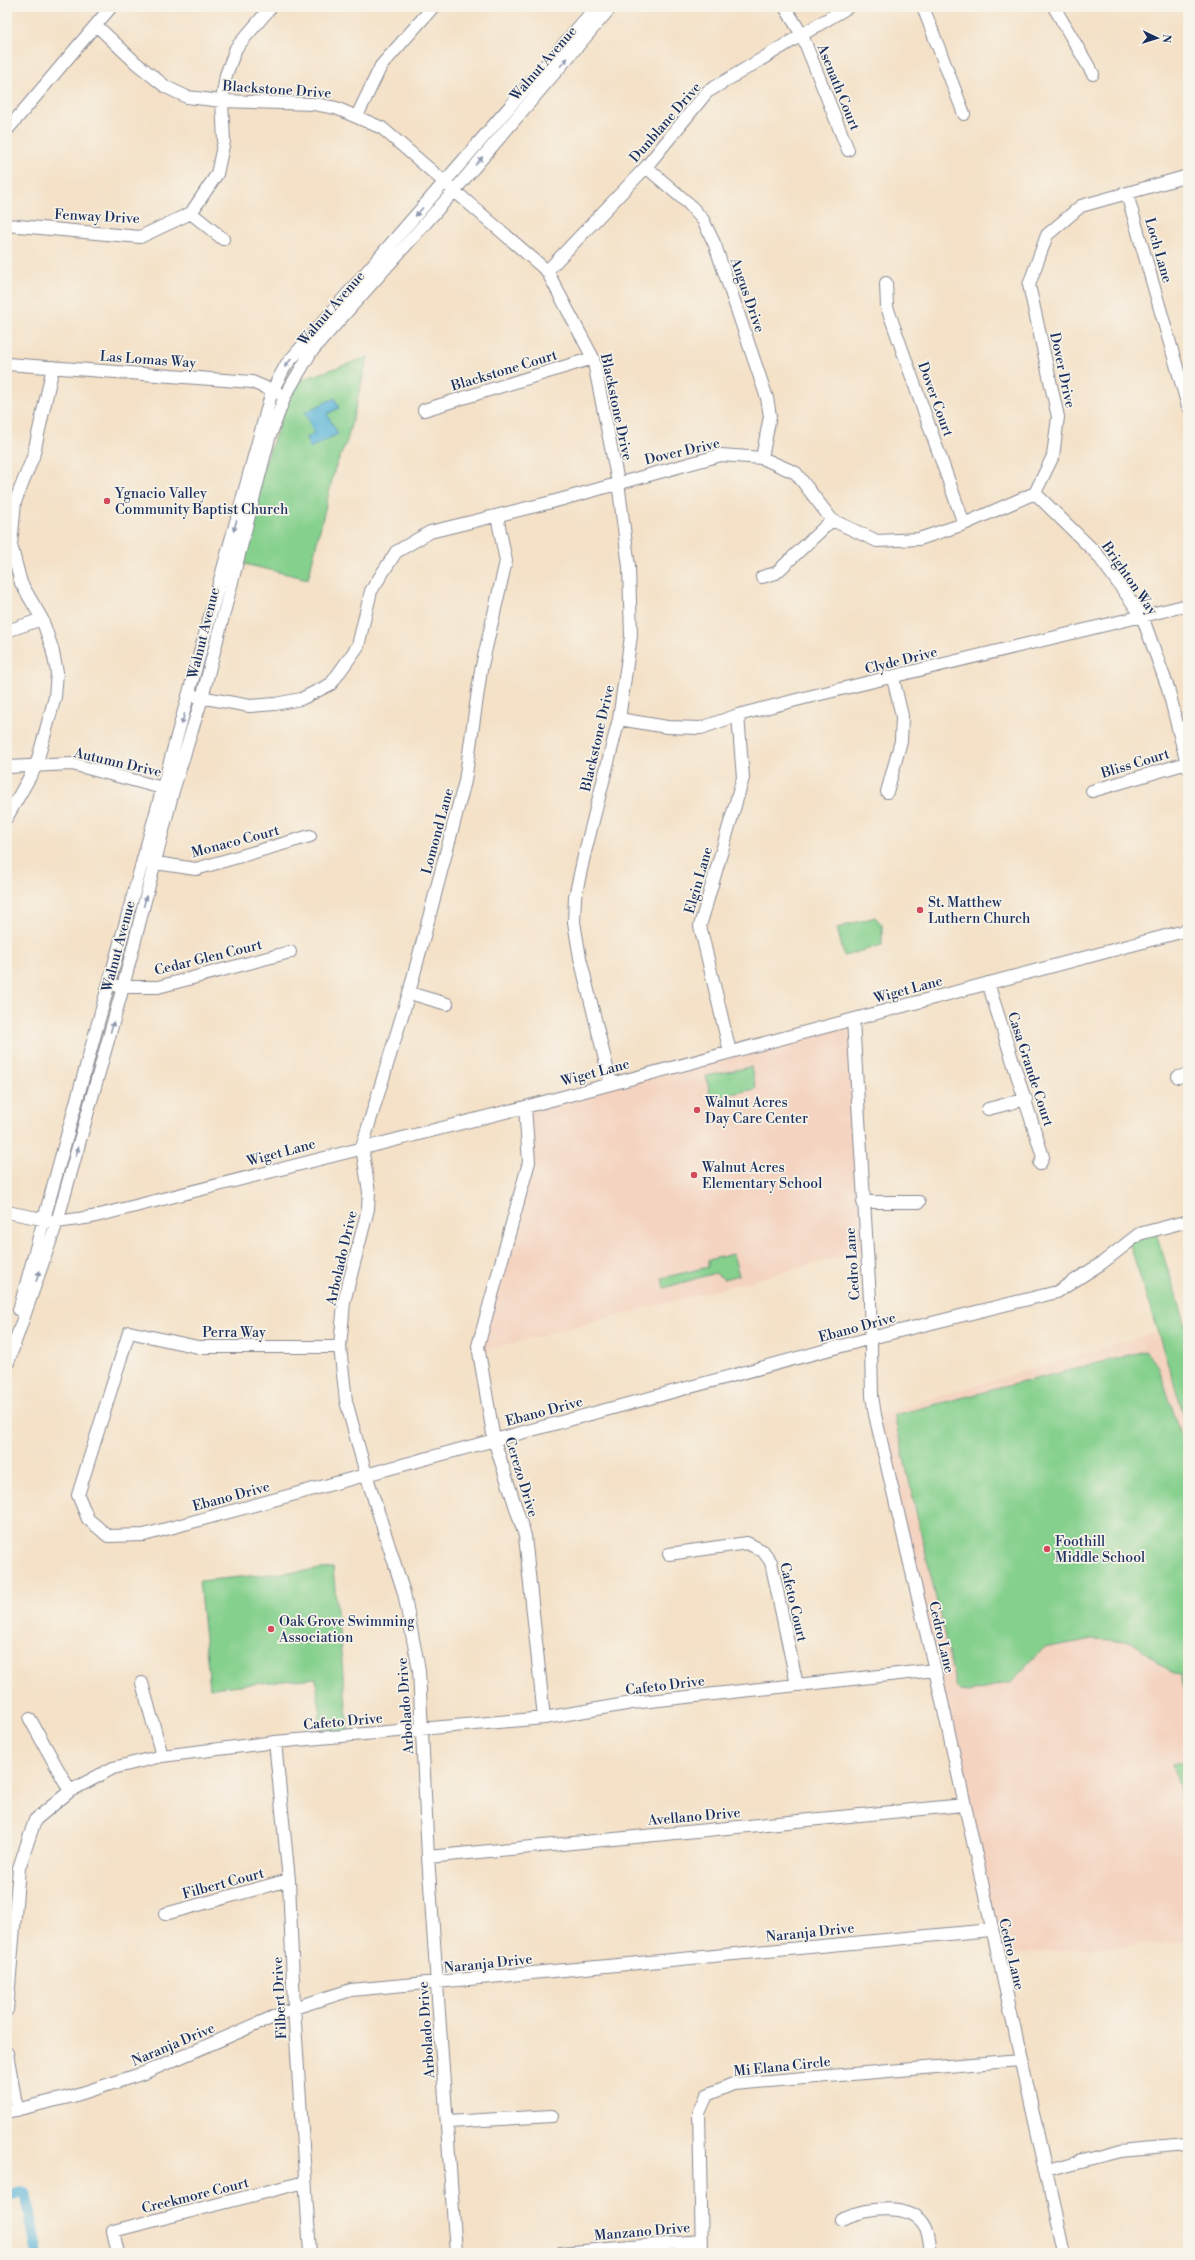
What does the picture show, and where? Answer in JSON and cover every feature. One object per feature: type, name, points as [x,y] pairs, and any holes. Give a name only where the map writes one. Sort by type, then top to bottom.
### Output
[{"type":"street","points":[[7,130],[111,7]]},
{"type":"street","points":[[223,239],[191,214],[217,174],[224,141],[222,101],[226,76],[236,48],[271,7]]},
{"type":"street","points":[[357,116],[381,66],[433,7]]},
{"type":"street","name":"Walnut Avenue","points":[[168,789],[202,698],[269,438],[285,396],[311,352],[449,187],[596,7]]},
{"type":"street","name":"Walnut Avenue","points":[[7,1366],[57,1222],[123,987],[149,862],[190,695],[272,391],[286,365],[611,7]]},
{"type":"street","name":"Asenath Court","points":[[786,7],[802,35],[848,150]]},
{"type":"street","name":"Dunblane Drive","points":[[547,271],[646,167],[707,92],[848,7]]},
{"type":"street","points":[[923,7],[964,114]]},
{"type":"street","points":[[1054,7],[1092,74]]},
{"type":"street","name":"Blackstone Drive","points":[[96,25],[136,63],[166,87],[187,97],[222,101],[314,104],[336,108],[382,128],[547,271],[593,358],[618,482],[629,567],[631,636],[620,719],[584,856],[575,897],[574,922],[580,958],[611,1084]]},
{"type":"street","name":"Angus Drive","points":[[646,167],[689,204],[703,220],[715,245],[767,398],[770,416],[762,458]]},
{"type":"street","name":"Dover Drive","points":[[190,695],[250,706],[275,704],[301,699],[331,684],[358,646],[371,591],[396,552],[430,532],[497,516],[721,455],[762,458],[796,472],[832,520],[877,541],[918,539],[964,524],[1035,493],[1053,456],[1058,417],[1029,285],[1047,235],[1081,206],[1188,176]]},
{"type":"street","name":"Loch Lane","points":[[1127,194],[1188,406]]},
{"type":"street","name":"Fenway Drive","points":[[7,225],[140,236],[191,214]]},
{"type":"street","name":"Dover Court","points":[[886,283],[887,307],[964,524]]},
{"type":"street","name":"Blackstone Court","points":[[424,410],[593,358]]},
{"type":"street","name":"Las Lomas Way","points":[[7,364],[252,382],[285,396]]},
{"type":"street","points":[[7,817],[36,766],[55,697],[57,672],[52,648],[42,619],[21,584],[11,545],[11,502],[33,457],[53,367]]},
{"type":"street","name":"Brighton Way","points":[[1035,493],[1097,554],[1142,616],[1168,688],[1187,765]]},
{"type":"street","name":"Lomond Lane","points":[[362,1147],[409,993],[465,781],[481,670],[506,561],[497,516]]},
{"type":"street","points":[[762,578],[776,573],[832,520]]},
{"type":"street","name":"Clyde Drive","points":[[620,719],[667,727],[702,728],[738,716],[1188,605]]},
{"type":"street","points":[[7,631],[42,619]]},
{"type":"street","points":[[888,792],[901,741],[902,716],[893,678]]},
{"type":"street","name":"Elgin Lane","points":[[730,1052],[700,926],[743,778],[738,716]]},
{"type":"street","name":"Autumn Drive","points":[[7,767],[72,764],[168,789]]},
{"type":"street","name":"Bliss Court","points":[[1092,791],[1187,765]]},
{"type":"street","name":"Monaco Court","points":[[149,862],[196,869],[310,836]]},
{"type":"street","name":"Walnut Avenue","points":[[7,1362],[26,1282],[110,984],[149,862]]},
{"type":"street","name":"Wiget Lane","points":[[7,1212],[57,1222],[92,1217],[362,1147],[525,1107],[1188,930]]},
{"type":"street","name":"Cedar Glen Court","points":[[110,984],[123,987],[158,987],[290,952]]},
{"type":"street","name":"Casa Grande Court","points":[[988,983],[1026,1099],[1043,1157],[1040,1164]]},
{"type":"street","points":[[409,993],[447,1004]]},
{"type":"street","name":"Cedro Lane","points":[[853,1020],[871,1338],[872,1396],[877,1424],[935,1670],[991,1930],[1064,2253]]},
{"type":"street","points":[[988,1110],[1026,1099]]},
{"type":"street","name":"Cerezo Drive","points":[[525,1107],[529,1162],[478,1346],[494,1440],[524,1536],[544,1718]]},
{"type":"street","name":"Arbolado Drive","points":[[362,1147],[369,1192],[368,1209],[344,1302],[340,1347],[346,1400],[366,1474],[404,1593],[419,1670],[428,1857],[448,2122],[456,2253]]},
{"type":"street","points":[[863,1202],[919,1202]]},
{"type":"street","name":"Ebano Drive","points":[[130,1332],[78,1495],[88,1519],[108,1536],[144,1535],[871,1338],[1057,1292],[1102,1263],[1139,1234],[1188,1221]]},
{"type":"street","name":"Perra Way","points":[[130,1332],[198,1347],[340,1347]]},
{"type":"street","name":"Cafeto Court","points":[[669,1554],[747,1543],[763,1551],[771,1562],[797,1685]]},
{"type":"street","name":"Cafeto Drive","points":[[7,2010],[19,1868],[35,1820],[70,1791],[113,1768],[162,1756],[275,1742],[544,1718],[632,1703],[935,1670]]},
{"type":"street","points":[[142,1683],[162,1756]]},
{"type":"street","points":[[30,1719],[70,1791]]},
{"type":"street","name":"Filbert Drive","points":[[275,1742],[289,1880],[294,2008],[310,2253]]},
{"type":"street","name":"Avellano Drive","points":[[428,1857],[964,1805]]},
{"type":"street","name":"Filbert Court","points":[[165,1914],[289,1880]]},
{"type":"street","name":"Naranja Drive","points":[[12,2111],[73,2096],[144,2073],[294,2008],[351,1990],[991,1930]]},
{"type":"street","points":[[7,2053],[12,2111]]},
{"type":"street","name":"Mi Elana Circle","points":[[702,2253],[699,2113],[707,2095],[733,2084],[1020,2060]]},
{"type":"street","points":[[448,2122],[552,2116]]},
{"type":"street","points":[[1046,2170],[1121,2151],[1188,2145]]},
{"type":"street","name":"Creekmore Court","points":[[118,2253],[113,2231],[306,2182]]},
{"type":"street","points":[[841,2219],[857,2212],[896,2209],[913,2214],[926,2228],[931,2253]]},
{"type":"street","name":"Manzano Drive","points":[[561,2253],[701,2240]]},
{"type":"shaded area","name":"Walnut Acres Elementary School","points":[[853,1020],[867,1250],[479,1352],[529,1162],[525,1107]]},
{"type":"shaded area","name":"Foothill Middle School","points":[[1157,1332],[1188,1428],[1188,1942],[997,1955],[875,1415]]},
{"type":"green space","points":[[368,357],[347,441],[335,468],[308,579],[236,562],[254,493],[295,382]]},
{"type":"green space","points":[[875,917],[882,925],[882,945],[844,956],[837,928]]},
{"type":"green space","points":[[751,1067],[756,1089],[711,1098],[706,1076]]},
{"type":"green space","points":[[1155,1230],[1188,1331],[1188,1428],[1129,1242]]},
{"type":"green space","points":[[733,1254],[739,1275],[724,1279],[715,1273],[664,1288],[662,1278],[708,1267],[708,1260]]},
{"type":"green space","points":[[1145,1351],[1158,1365],[1188,1456],[1188,1688],[1183,1689],[1180,1675],[1174,1674],[1130,1641],[1093,1639],[1044,1648],[1011,1682],[968,1692],[960,1691],[956,1686],[894,1415]]},
{"type":"green space","name":"Oak Grove Swimming Association","points":[[333,1568],[349,1736],[322,1738],[316,1678],[210,1688],[199,1581]]},
{"type":"green space","points":[[1188,1760],[1188,1822],[1173,1764]]},
{"type":"water","points":[[335,398],[339,408],[327,414],[338,434],[310,448],[306,438],[314,433],[305,412]]},
{"type":"waterway","points":[[7,2196],[23,2192],[26,2194],[37,2253]]},
{"type":"place","name":"Ygnacio Valley Community Baptist Church","points":[[107,501]]},
{"type":"place","name":"St. Matthew Luthern Church","points":[[920,910]]},
{"type":"place","name":"Walnut Acres Day Care Center","points":[[697,1110]]},
{"type":"place","name":"Walnut Acres Elementary School","points":[[694,1175]]},
{"type":"place","name":"Foothill Middle School","points":[[1047,1549]]},
{"type":"place","name":"Oak Grove Swimming Association","points":[[271,1629]]}]
